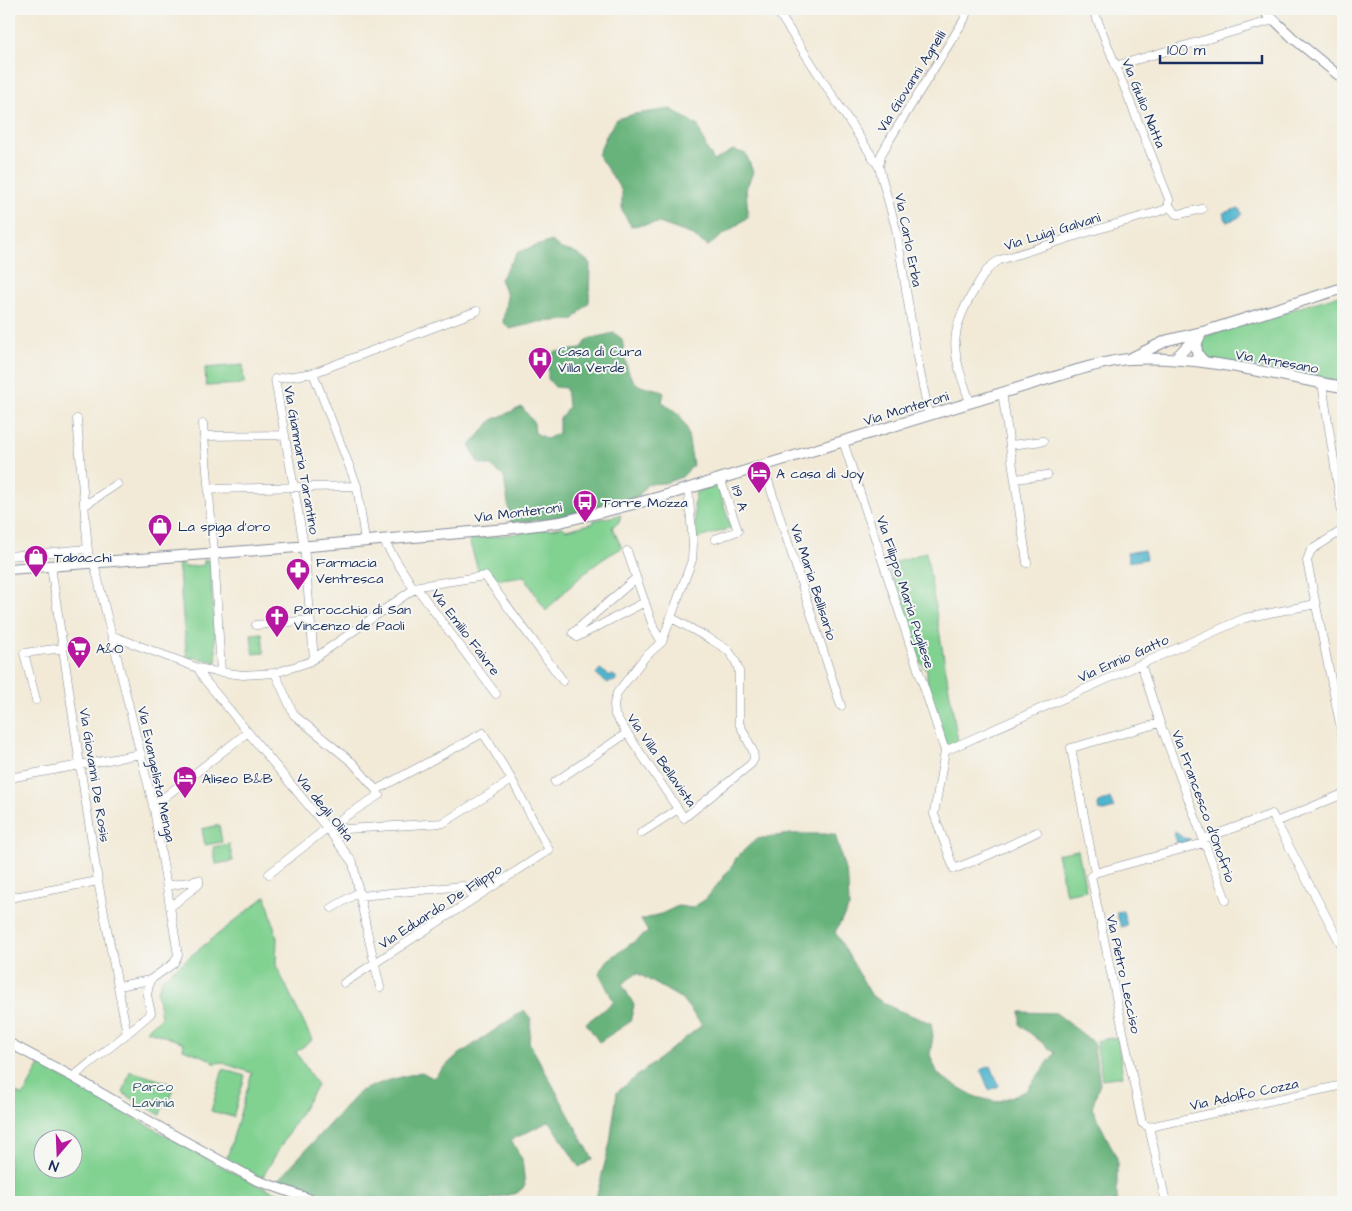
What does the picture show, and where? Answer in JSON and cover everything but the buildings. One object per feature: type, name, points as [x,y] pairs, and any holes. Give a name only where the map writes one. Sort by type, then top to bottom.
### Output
[{"type":"main road","name":"Via Monteroni","points":[[1128,359],[1158,343],[1204,332],[1343,288]]},
{"type":"main road","name":"Via Monteroni","points":[[1174,359],[1188,344],[1204,332]]},
{"type":"main road","points":[[1204,332],[1195,346],[1196,353],[1205,362]]},
{"type":"main road","points":[[1174,359],[1172,348],[1174,341],[1179,337]]},
{"type":"main road","name":"Via Monteroni","points":[[9,569],[383,540],[506,529],[560,522],[688,488],[1099,364],[1128,359],[1174,359],[1205,362]]},
{"type":"main road","name":"Via Arnesano","points":[[1205,362],[1343,386]]},
{"type":"street","name":"Via Carlo Erba","points":[[776,9],[879,167],[896,229],[917,357],[930,416]]},
{"type":"street","name":"Via Giovanni Agnelli","points":[[879,167],[881,155],[887,143],[964,20],[968,9]]},
{"type":"street","name":"Via Giulio Natta","points":[[1093,9],[1169,199],[1169,206]]},
{"type":"street","points":[[1115,66],[1268,13],[1293,38],[1343,79]]},
{"type":"street","points":[[1169,206],[1176,214],[1202,209]]},
{"type":"street","name":"Via Luigi Galvani","points":[[970,402],[955,355],[956,333],[963,311],[992,264],[1085,233],[1164,210],[1169,206]]},
{"type":"street","points":[[365,541],[357,486],[313,374],[477,312]]},
{"type":"street","name":"Via Gianmaria Tarantino","points":[[313,374],[275,379],[304,546],[314,659]]},
{"type":"street","points":[[1322,383],[1343,519]]},
{"type":"street","points":[[1002,392],[1027,563]]},
{"type":"street","name":"Via Evangelista Menga","points":[[77,419],[88,549],[113,636],[153,806],[178,955],[174,962],[150,980]]},
{"type":"street","points":[[203,424],[214,553],[221,672]]},
{"type":"street","points":[[204,436],[285,435]]},
{"type":"street","name":"Via Filippo Maria Pugliese","points":[[843,441],[945,751]]},
{"type":"street","points":[[1010,445],[1043,441]]},
{"type":"street","name":"Via Maria Bellisario","points":[[763,465],[841,706]]},
{"type":"street","points":[[1015,479],[1047,475]]},
{"type":"street","name":"119 A","points":[[715,539],[738,531],[720,478]]},
{"type":"street","points":[[84,506],[117,484]]},
{"type":"street","points":[[209,489],[357,486]]},
{"type":"street","name":"Via Villa Bellavista","points":[[670,617],[728,650],[735,660],[739,671],[739,722],[753,751],[754,759],[751,764],[684,818],[615,715],[614,704],[617,693],[645,657],[662,642],[670,617],[692,560],[693,544],[688,488]]},
{"type":"street","points":[[1343,528],[1310,552],[1307,560],[1343,739]]},
{"type":"street","name":"Via Emilio Faivre","points":[[383,540],[414,588],[419,591],[496,694]]},
{"type":"street","points":[[9,556],[88,549]]},
{"type":"street","points":[[627,551],[654,629],[662,642]]},
{"type":"street","name":"Via Giovanni De Rosis","points":[[51,566],[98,881],[127,1034]]},
{"type":"street","points":[[113,636],[198,668],[243,675],[275,673],[314,659],[414,588],[486,576],[562,681]]},
{"type":"street","points":[[636,578],[573,633],[577,637],[645,602]]},
{"type":"street","name":"Via Ennio Gatto","points":[[945,751],[1245,618],[1316,604]]},
{"type":"street","points":[[256,625],[310,620]]},
{"type":"street","points":[[36,700],[24,653],[63,648]]},
{"type":"street","points":[[1141,664],[1160,723]]},
{"type":"street","name":"Via degli Olita","points":[[198,668],[204,679],[353,862],[380,987]]},
{"type":"street","points":[[269,874],[327,828],[379,795],[352,763],[294,715],[275,673]]},
{"type":"street","name":"Via Francesco d'Onofrio","points":[[1071,748],[1160,723],[1226,900]]},
{"type":"street","points":[[153,806],[248,732]]},
{"type":"street","points":[[327,828],[346,829],[443,823],[512,780],[484,733],[376,790]]},
{"type":"street","points":[[555,782],[627,733]]},
{"type":"street","name":"Via Pietro Lecciso","points":[[1071,748],[1095,873],[1091,876],[1142,1123],[1150,1127],[1166,1202]]},
{"type":"street","points":[[945,751],[934,814],[954,869],[1037,832]]},
{"type":"street","points":[[9,778],[141,754]]},
{"type":"street","name":"Via Eduardo De Filippo","points":[[344,983],[549,850],[512,780]]},
{"type":"street","points":[[1276,822],[1343,794]]},
{"type":"street","points":[[641,833],[678,809]]},
{"type":"street","points":[[1095,873],[1204,841],[1272,814],[1343,948]]},
{"type":"street","points":[[167,886],[199,880],[199,884],[170,907]]},
{"type":"street","points":[[9,898],[98,881]]},
{"type":"street","points":[[332,908],[360,894],[463,886],[474,898]]},
{"type":"street","points":[[73,1078],[151,1013],[147,995],[150,980],[119,986]]},
{"type":"street","points":[[9,1043],[256,1180],[318,1202]]},
{"type":"street","name":"Via Adolfo Cozza","points":[[1150,1127],[1343,1085]]},
{"type":"green space","points":[[671,109],[698,126],[714,161],[733,150],[746,154],[753,172],[746,189],[748,217],[708,246],[690,234],[659,223],[631,226],[622,211],[622,191],[598,155],[616,119],[635,114]]},
{"type":"green space","points":[[552,241],[561,249],[577,253],[590,263],[589,302],[573,320],[538,322],[510,329],[503,322],[507,296],[500,279],[518,252]]},
{"type":"green space","points":[[1343,294],[1343,383],[1206,359],[1199,345],[1201,340],[1209,335]]},
{"type":"green space","points":[[614,333],[622,339],[627,366],[636,383],[664,393],[662,402],[679,414],[687,429],[693,465],[682,477],[665,483],[647,484],[638,497],[551,519],[511,523],[504,477],[491,466],[478,463],[470,446],[492,420],[522,407],[534,423],[535,433],[547,439],[559,433],[559,420],[568,407],[566,388],[555,387],[548,379],[548,365],[554,352],[581,349],[588,339]]},
{"type":"green space","points":[[243,365],[244,384],[206,386],[205,368]]},
{"type":"green space","points":[[718,486],[731,528],[696,539],[694,503],[696,492]]},
{"type":"green space","points":[[621,515],[619,522],[612,527],[622,548],[591,568],[572,584],[546,611],[524,576],[493,580],[491,572],[479,573],[469,540],[563,527],[566,530],[594,523],[594,520]]},
{"type":"green space","points":[[926,552],[958,742],[949,746],[945,743],[927,683],[927,670],[920,662],[888,565]]},
{"type":"green space","points":[[204,560],[210,561],[217,667],[213,661],[191,657],[192,661],[187,659],[178,562],[181,562],[184,567],[204,565]]},
{"type":"green space","points":[[262,633],[264,653],[253,654],[251,634]]},
{"type":"green space","points":[[219,825],[222,842],[205,845],[202,829]]},
{"type":"green space","points":[[790,834],[835,834],[848,881],[849,907],[835,932],[872,996],[895,1009],[931,1023],[933,1036],[930,1055],[938,1074],[951,1083],[976,1097],[997,1102],[1026,1091],[1055,1053],[1020,1025],[1020,1012],[1056,1013],[1093,1042],[1100,1083],[1092,1108],[1117,1158],[1118,1202],[595,1202],[610,1143],[617,1092],[702,1025],[682,999],[637,973],[622,984],[634,1005],[630,1022],[599,1042],[586,1023],[614,1002],[599,973],[608,960],[648,932],[641,920],[678,906],[692,908],[706,899],[733,865],[736,858],[756,839]]},
{"type":"green space","points":[[229,844],[233,861],[216,864],[213,847]]},
{"type":"green space","points":[[1078,850],[1086,890],[1066,894],[1057,854]]},
{"type":"green space","points":[[266,896],[277,938],[276,965],[312,1040],[296,1052],[317,1085],[262,1178],[233,1164],[227,1158],[252,1073],[220,1062],[215,1064],[210,1059],[183,1049],[184,1043],[146,1030],[161,1018],[157,992],[163,978]]},
{"type":"green space","points":[[524,1010],[531,1019],[529,1042],[593,1159],[579,1167],[550,1121],[511,1140],[522,1159],[525,1186],[517,1193],[490,1199],[489,1202],[326,1202],[275,1183],[360,1091],[386,1081],[421,1072],[433,1078],[454,1058]]},
{"type":"green space","points":[[1117,1037],[1123,1076],[1102,1079],[1096,1041]]},
{"type":"green space","points":[[40,1065],[257,1185],[306,1202],[9,1202],[9,1089],[23,1096]]},
{"type":"green space","points":[[223,1069],[245,1076],[233,1117],[211,1111]]},
{"type":"green space","name":"Parco Lavinia","points":[[130,1071],[169,1083],[173,1091],[168,1107],[163,1106],[160,1115],[123,1093]]},
{"type":"water","points":[[1239,208],[1242,214],[1240,217],[1227,222],[1223,213]]},
{"type":"water","points":[[1144,550],[1146,559],[1129,562],[1127,553]]},
{"type":"water","points":[[600,669],[610,676],[616,677],[616,680],[608,683],[596,674]]},
{"type":"water","points":[[1110,798],[1114,808],[1104,811],[1099,810],[1099,803]]},
{"type":"water","points":[[1175,832],[1184,838],[1190,839],[1189,844],[1177,844],[1173,836]]},
{"type":"water","points":[[1123,911],[1127,925],[1121,927],[1116,912]]},
{"type":"water","points":[[991,1066],[999,1086],[989,1090],[981,1070]]},
{"type":"place","name":"Casa di Cura Villa Verde","points":[[540,380]]},
{"type":"place","name":"A casa di Joy","points":[[759,494]]},
{"type":"place","name":"Torre Mozza","points":[[585,523]]},
{"type":"place","name":"La spiga d'oro","points":[[160,547]]},
{"type":"place","name":"Tabacchi","points":[[36,578]]},
{"type":"place","name":"Farmacia Ventresca","points":[[298,591]]},
{"type":"place","name":"Parrocchia di San Vincenzo de Paoli","points":[[277,638]]},
{"type":"place","name":"A&O","points":[[79,669]]},
{"type":"place","name":"Aliseo B&B","points":[[185,799]]}]
